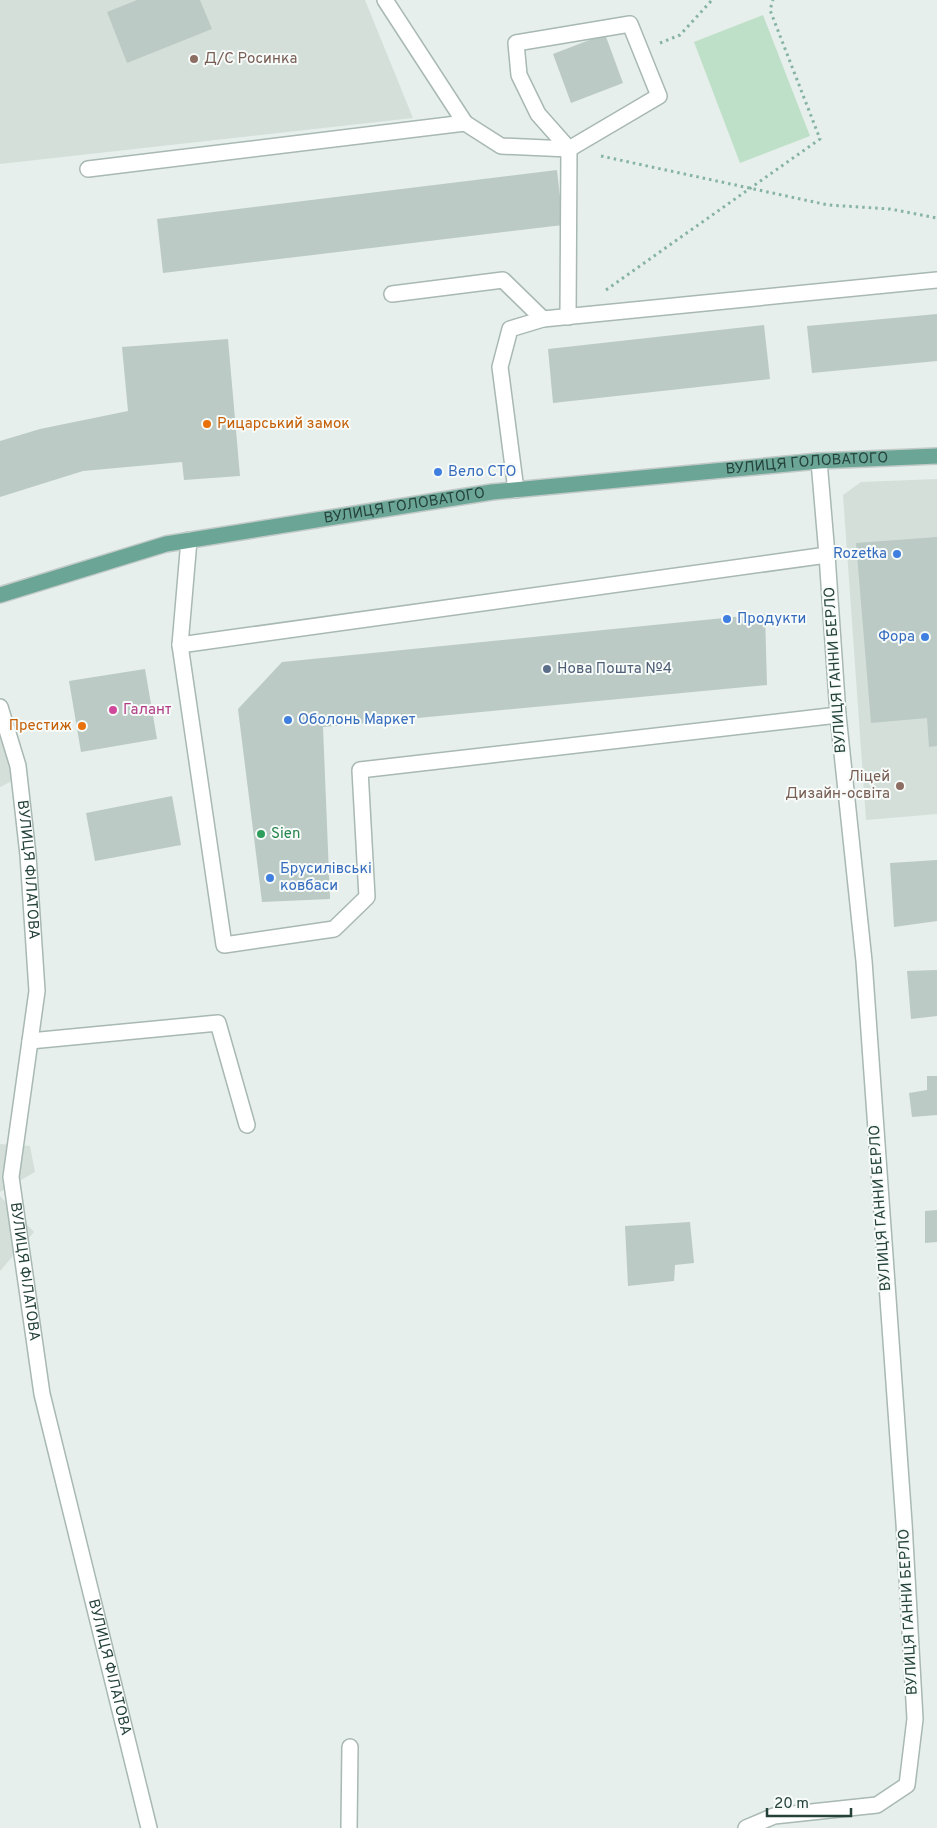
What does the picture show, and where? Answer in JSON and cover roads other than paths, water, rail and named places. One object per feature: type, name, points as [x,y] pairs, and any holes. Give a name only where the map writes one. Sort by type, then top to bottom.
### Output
[{"type":"main road","name":"ВУЛИЦЯ ГОЛОВАТОГО","points":[[0,595],[166,544],[492,492],[819,461],[937,456]]},
{"type":"street","points":[[385,0],[465,123],[501,146],[569,149],[658,96],[630,24],[516,43],[519,75],[534,106],[538,114],[569,149],[568,316]]},
{"type":"street","points":[[88,169],[465,123]]},
{"type":"street","points":[[392,294],[503,280],[543,319]]},
{"type":"street","points":[[516,490],[500,367],[510,329],[543,319],[568,316],[937,280]]},
{"type":"street","name":"ВУЛИЦЯ ГАННИ БЕРЛО","points":[[746,1828],[774,1816],[878,1805],[907,1785],[915,1719],[904,1523],[864,962],[838,716],[819,461]]},
{"type":"street","points":[[189,540],[180,645],[224,945],[334,929],[367,897],[360,770],[838,716]]},
{"type":"street","points":[[180,645],[827,555]]},
{"type":"street","name":"ВУЛИЦЯ ФІЛАТОВА","points":[[0,707],[18,766],[28,855],[37,991],[11,1177],[42,1394],[149,1828]]},
{"type":"street","points":[[30,1041],[218,1022],[247,1125]]},
{"type":"street","points":[[349,1828],[350,1747]]},
{"type":"place","name":"Д/С Росинка","points":[[194,59]]},
{"type":"place","name":"Рицарський замок","points":[[207,424]]},
{"type":"place","name":"Вело СТО","points":[[438,472]]},
{"type":"place","name":"Rozetka","points":[[897,554]]},
{"type":"place","name":"Продукти","points":[[727,619]]},
{"type":"place","name":"Фора","points":[[925,637]]},
{"type":"place","name":"Нова Пошта №4","points":[[547,669]]},
{"type":"place","name":"Галант","points":[[113,710]]},
{"type":"place","name":"Оболонь Маркет","points":[[288,720]]},
{"type":"place","name":"Престиж","points":[[82,726]]},
{"type":"place","name":"Ліцей Дизайн-освіта","points":[[900,786]]},
{"type":"place","name":"Sien","points":[[261,834]]},
{"type":"place","name":"Брусилівські ковбаси","points":[[270,878]]}]
